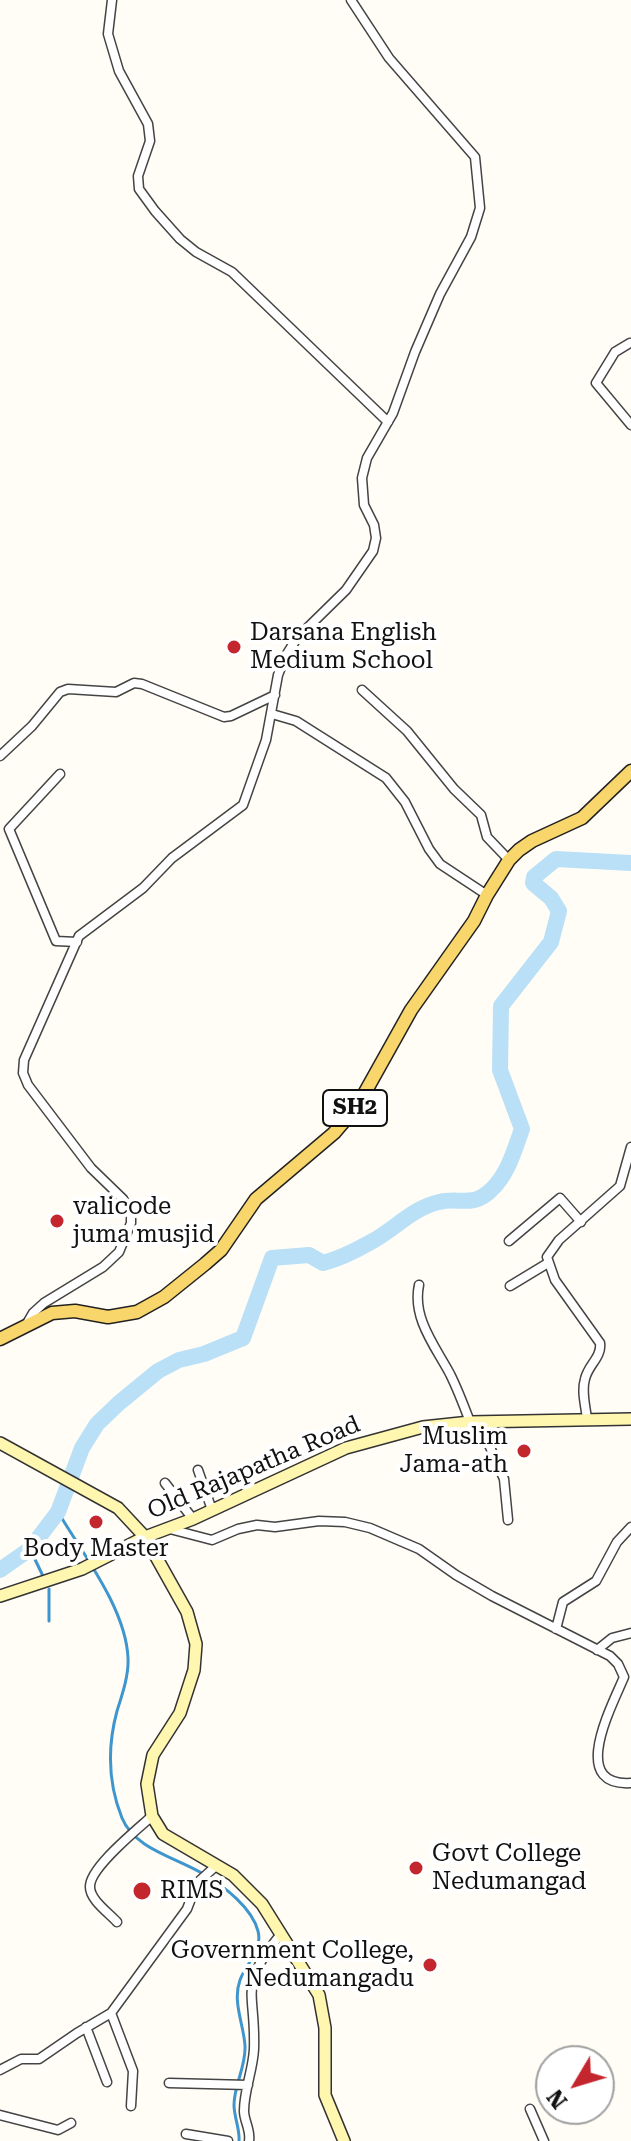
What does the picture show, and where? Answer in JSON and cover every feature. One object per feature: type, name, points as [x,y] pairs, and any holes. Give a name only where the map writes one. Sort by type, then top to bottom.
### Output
[{"type":"main road","name":"SH2","points":[[0,1339],[52,1313],[75,1311],[108,1317],[137,1312],[164,1297],[221,1250],[256,1199],[334,1133],[358,1105],[411,1010],[474,921],[509,860],[532,841],[582,818],[631,771]]},
{"type":"main road","name":"Old Rajapatha Road","points":[[0,1596],[101,1561],[145,1537],[193,1519],[346,1448],[423,1427],[475,1422],[631,1419]]},
{"type":"main road","points":[[0,1443],[118,1508],[145,1537],[187,1612],[196,1644],[194,1670],[180,1713],[153,1755],[147,1784],[152,1816],[163,1834],[233,1875],[262,1904],[319,1995],[325,2028],[325,2095],[344,2141]]},
{"type":"street","points":[[112,0],[108,34],[119,71],[148,124],[150,141],[138,176],[139,189],[180,239],[196,252],[232,272],[388,422]]},
{"type":"street","points":[[26,1327],[33,1313],[44,1303],[103,1267],[119,1252],[131,1223],[131,1213],[123,1199],[91,1168],[28,1085],[23,1073],[24,1060],[79,936],[143,888],[172,858],[243,805],[253,783],[272,714],[278,675],[297,638],[346,590],[373,551],[376,538],[374,525],[364,505],[362,478],[367,458],[388,422],[440,294],[471,237],[480,208],[475,157],[389,58],[351,0]]},
{"type":"street","points":[[630,343],[615,352],[596,383],[631,425]]},
{"type":"street","points":[[0,756],[32,726],[60,692],[68,689],[116,692],[134,683],[142,684],[224,717],[275,695]]},
{"type":"street","points":[[362,690],[407,731],[454,789],[481,815],[487,837],[509,860]]},
{"type":"street","points":[[272,714],[296,721],[386,778],[405,802],[440,864],[487,895]]},
{"type":"street","points":[[0,835],[60,774]]},
{"type":"street","points":[[9,829],[56,941],[77,942]]},
{"type":"street","points":[[587,1420],[583,1384],[587,1371],[601,1352],[600,1343],[555,1280],[548,1263],[550,1250],[620,1186],[631,1147]]},
{"type":"street","points":[[509,1241],[560,1198],[581,1222]]},
{"type":"street","points":[[510,1286],[548,1263]]},
{"type":"street","points":[[419,1285],[417,1301],[426,1333],[504,1479],[508,1520]]},
{"type":"street","points":[[198,1470],[212,1510]]},
{"type":"street","points":[[165,1483],[193,1519]]},
{"type":"street","points":[[165,1528],[212,1540],[257,1525],[275,1527],[319,1521],[345,1522],[370,1528],[419,1549],[456,1575],[610,1656],[618,1664],[624,1677],[598,1743],[598,1766],[603,1776],[612,1782],[631,1783]]},
{"type":"street","points":[[556,1629],[563,1602],[596,1581],[617,1542],[631,1527]]},
{"type":"street","points":[[597,1650],[612,1638],[631,1633]]},
{"type":"street","points":[[117,1922],[92,1895],[89,1886],[94,1875],[152,1816]]},
{"type":"street","points":[[0,2070],[21,2059],[39,2059],[111,2013],[187,1909],[197,1883],[217,1865]]},
{"type":"street","points":[[249,2141],[244,2114],[254,2050],[250,1988],[261,1959],[281,1934]]},
{"type":"street","points":[[111,2013],[133,2071],[131,2106]]},
{"type":"street","points":[[86,2027],[107,2082]]},
{"type":"street","points":[[169,2083],[248,2085]]},
{"type":"street","points":[[530,2109],[544,2141]]},
{"type":"street","points":[[0,2115],[58,2130],[71,2123]]},
{"type":"street","points":[[186,2134],[228,2141]]},
{"type":"waterway","points":[[0,1570],[30,1549],[58,1512],[82,1448],[97,1424],[158,1371],[179,1360],[204,1354],[243,1338],[272,1258],[309,1255],[323,1263],[369,1243],[429,1205],[478,1199],[497,1184],[510,1162],[522,1129],[500,1070],[501,1006],[551,942],[559,911],[551,898],[533,883],[534,877],[556,859],[631,863]]},
{"type":"waterway","points":[[58,1512],[102,1582],[120,1620],[125,1639],[127,1671],[110,1752],[114,1792],[122,1818],[128,1829],[147,1846],[195,1869],[229,1892],[250,1914],[258,1931],[256,1951],[238,1988],[245,2046],[234,2105],[239,2141]]},
{"type":"waterway","points":[[30,1549],[42,1574]]},
{"type":"waterway","points":[[49,1589],[49,1621]]},
{"type":"place","name":"Darsana English Medium School","points":[[234,647]]},
{"type":"place","name":"valicode juma musjid","points":[[57,1221]]},
{"type":"place","name":"Muslim Jama-ath","points":[[524,1451]]},
{"type":"place","name":"Body Master","points":[[96,1522]]},
{"type":"place","name":"Govt College Nedumangad","points":[[416,1868]]},
{"type":"place","name":"RIMS","points":[[142,1891]]},
{"type":"place","name":"Government College, Nedumangadu","points":[[430,1965]]}]
